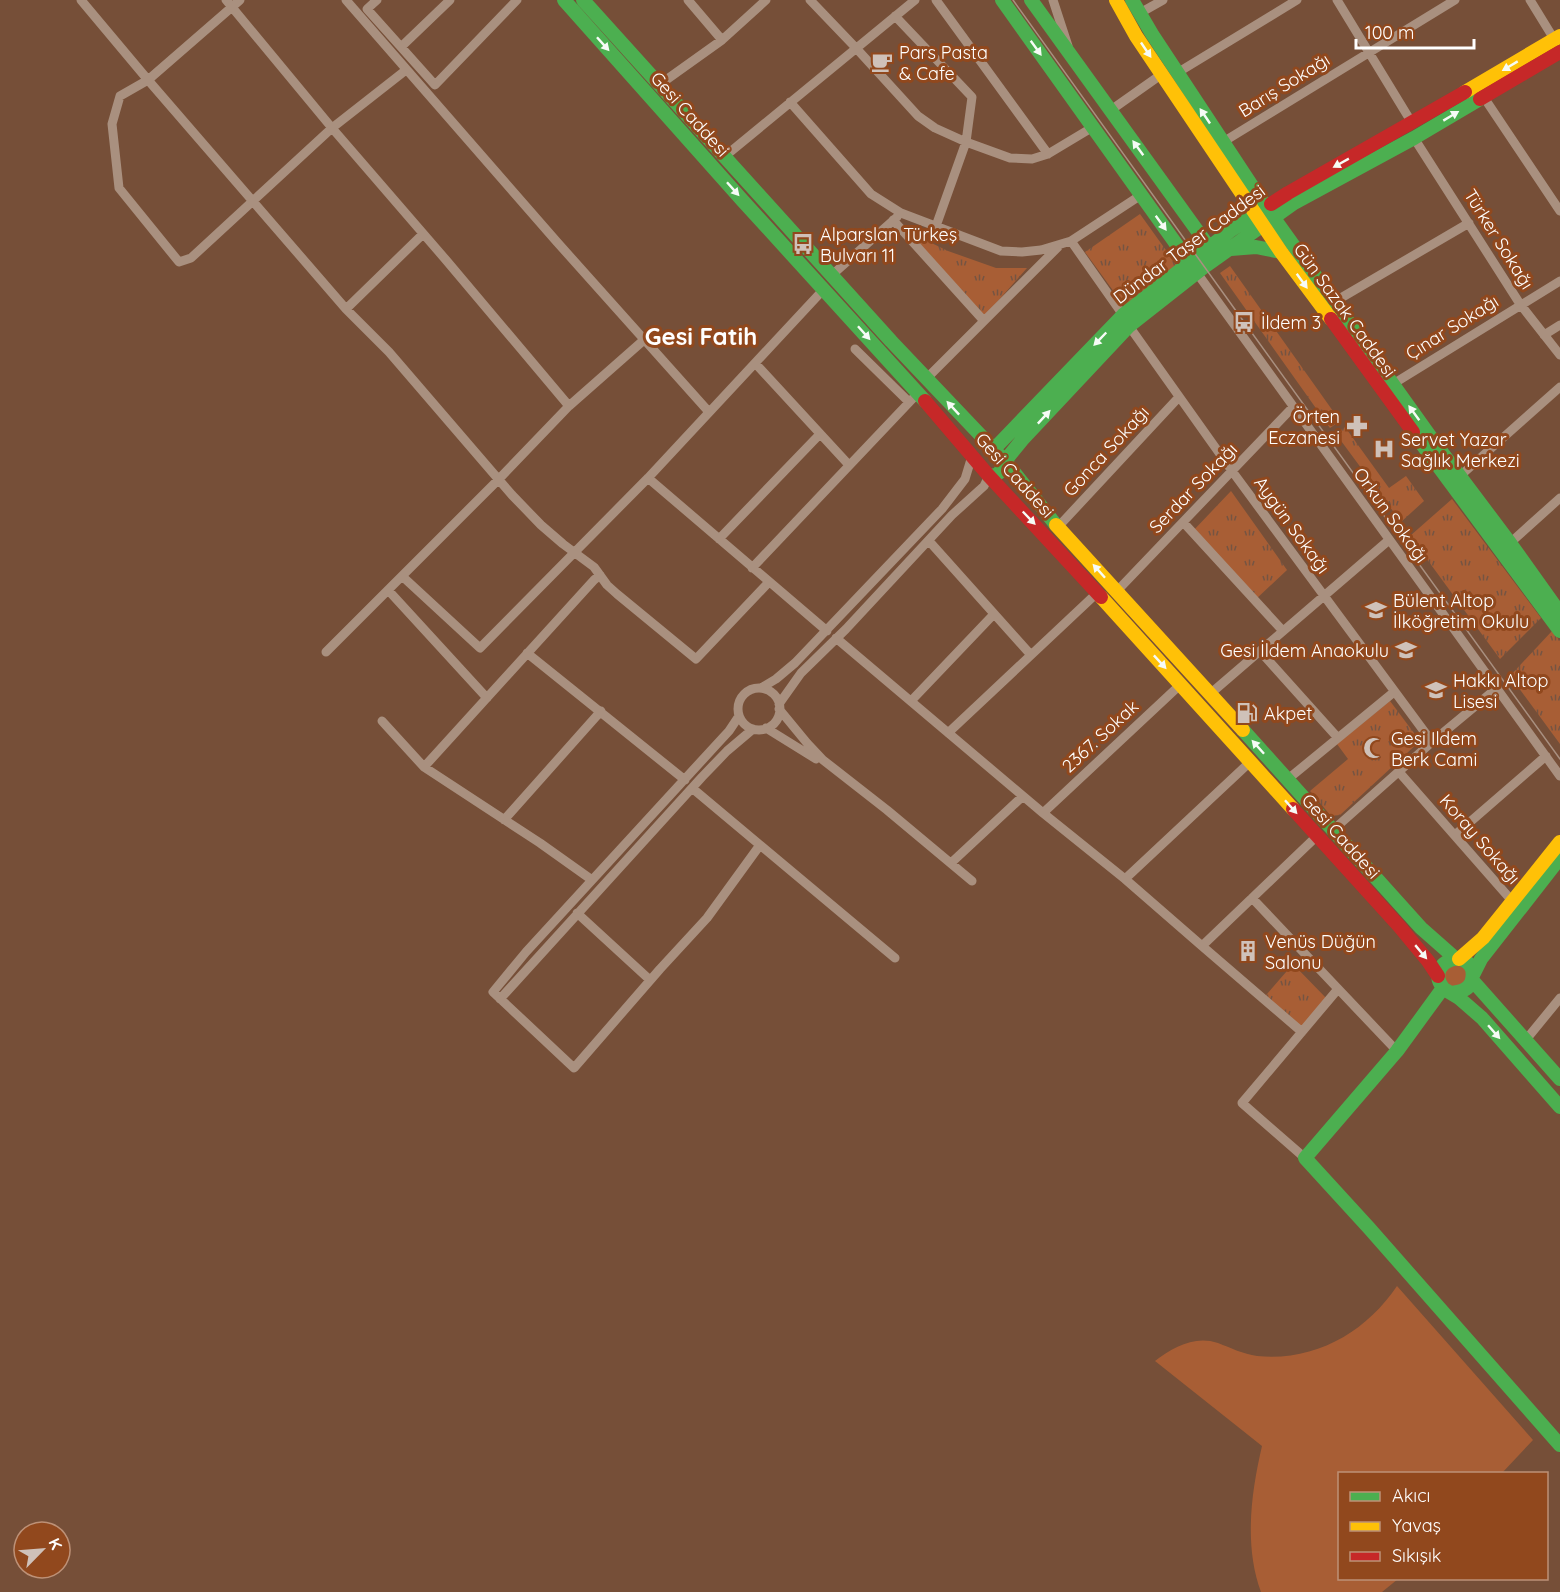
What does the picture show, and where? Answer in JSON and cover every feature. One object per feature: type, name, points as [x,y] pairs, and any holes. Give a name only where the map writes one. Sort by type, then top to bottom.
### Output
[{"type":"street","points":[[81,0],[346,309],[388,352],[498,480],[541,525],[594,567],[617,594],[696,659],[768,582]]},
{"type":"street","points":[[240,0],[229,4],[148,80],[120,96],[112,124],[119,188],[179,262],[191,258],[332,128],[405,70]]},
{"type":"street","points":[[346,0],[405,70],[709,412]]},
{"type":"street","points":[[377,0],[367,9],[435,85],[517,0]]},
{"type":"street","points":[[401,46],[450,0]]},
{"type":"street","name":"Gesi Caddesi","points":[[564,0],[824,289],[913,397],[975,460],[1180,684],[1399,927],[1428,961],[1444,986],[1479,1015],[1560,1107]]},
{"type":"street","name":"Gesi Caddesi","points":[[583,0],[926,379],[994,449]]},
{"type":"street","points":[[688,0],[722,40]]},
{"type":"street","points":[[659,85],[722,40],[766,0]]},
{"type":"street","points":[[810,0],[918,116],[935,128],[966,142],[1017,160],[1032,159],[1048,154],[1093,127]]},
{"type":"street","points":[[724,157],[915,0]]},
{"type":"street","points":[[936,0],[1048,154]]},
{"type":"street","points":[[1002,0],[1193,267]]},
{"type":"street","points":[[1031,0],[1209,247]]},
{"type":"street","points":[[1053,0],[1072,57]]},
{"type":"street","name":"Gün Sazak Caddesi","points":[[1116,0],[1136,36],[1162,74],[1264,216],[1281,252],[1560,631]]},
{"type":"street","name":"Gün Sazak Caddesi","points":[[1132,0],[1177,74],[1223,142],[1244,187]]},
{"type":"street","points":[[1140,13],[1162,0]]},
{"type":"street","points":[[1177,74],[1297,0]]},
{"type":"street","points":[[1337,0],[1412,123]]},
{"type":"street","name":"Barış Sokağı","points":[[1223,142],[1455,0]]},
{"type":"street","points":[[1530,0],[1558,42]]},
{"type":"street","points":[[229,4],[568,406]]},
{"type":"street","points":[[895,16],[972,97],[966,142],[936,226]]},
{"type":"street","name":"Dündar Taşer Caddesi","points":[[1291,198],[1414,138],[1484,96],[1558,42]]},
{"type":"street","name":"Dündar Taşer Caddesi","points":[[994,449],[1126,320],[1193,267],[1229,249],[1264,216],[1412,123],[1558,42]]},
{"type":"street","points":[[1111,110],[1162,74]]},
{"type":"street","points":[[1484,96],[1560,211]]},
{"type":"street","points":[[790,102],[871,194],[901,213],[1000,251],[1028,251],[1059,246],[1071,241],[1141,195]]},
{"type":"street","name":"Türker Sokağı","points":[[1414,138],[1520,304],[1560,355]]},
{"type":"street","points":[[1230,231],[1236,222],[1244,187],[1291,198],[1289,240]]},
{"type":"street","points":[[832,275],[901,213]]},
{"type":"street","name":"Gün Sazak Caddesi","points":[[1264,216],[1289,240],[1560,612]]},
{"type":"street","name":"Dündar Taşer Caddesi","points":[[1193,267],[1209,247],[1230,231],[1264,216]]},
{"type":"street","points":[[893,220],[984,321]]},
{"type":"street","points":[[1334,302],[1470,223]]},
{"type":"street","points":[[346,309],[423,234]]},
{"type":"street","name":"Aygün Sokağı","points":[[1071,241],[1232,471],[1432,742]]},
{"type":"street","points":[[926,379],[1059,246]]},
{"type":"street","points":[[1229,249],[1260,246],[1281,252]]},
{"type":"street","name":"Orkun Sokağı","points":[[1193,267],[1560,776]]},
{"type":"street","name":"Çınar Sokağı","points":[[1393,384],[1560,281]]},
{"type":"street","points":[[402,576],[480,648],[648,478],[824,289]]},
{"type":"street","name":"Dündar Taşer Caddesi","points":[[1005,461],[1126,320]]},
{"type":"street","points":[[1544,335],[1560,325]]},
{"type":"street","points":[[326,652],[498,480],[568,406],[645,339]]},
{"type":"street","points":[[752,568],[913,397],[855,349]]},
{"type":"street","points":[[755,363],[849,465]]},
{"type":"street","points":[[1460,476],[1560,387]]},
{"type":"street","name":"Gonca Sokağı","points":[[1058,527],[1179,397]]},
{"type":"street","name":"Serdar Sokağı","points":[[1117,591],[1293,407]]},
{"type":"street","points":[[719,539],[820,434]]},
{"type":"street","points":[[500,999],[727,751],[753,729],[766,728],[777,719],[779,707],[801,673],[957,511],[984,486],[989,476],[1001,472],[1005,461],[994,449],[982,452],[942,509],[789,669],[761,688],[751,690],[743,696],[738,705],[739,716],[753,729]]},
{"type":"street","name":"Gesi Caddesi","points":[[1005,461],[1058,527],[1421,928],[1457,959]]},
{"type":"street","points":[[648,478],[827,631]]},
{"type":"street","points":[[1510,543],[1560,498]]},
{"type":"street","points":[[1183,522],[1283,631]]},
{"type":"street","points":[[1210,694],[1389,540]]},
{"type":"street","points":[[929,541],[1031,655]]},
{"type":"street","points":[[424,767],[600,575]]},
{"type":"street","points":[[388,590],[487,698]]},
{"type":"street","points":[[948,733],[1097,593]]},
{"type":"street","points":[[911,701],[994,614]]},
{"type":"street","points":[[836,638],[1043,813],[1125,879],[1302,1032]]},
{"type":"street","points":[[1260,651],[1338,738]]},
{"type":"street","points":[[527,653],[685,780]]},
{"type":"street","name":"2367. Sokak","points":[[1043,813],[1180,684]]},
{"type":"street","points":[[761,688],[770,692],[777,699],[779,707],[814,752],[972,881]]},
{"type":"street","points":[[1333,830],[1497,688]]},
{"type":"street","points":[[1288,779],[1394,692]]},
{"type":"street","points":[[504,820],[601,711]]},
{"type":"street","points":[[739,716],[729,731],[526,952],[493,992],[574,1068],[707,918],[760,845]]},
{"type":"street","points":[[382,721],[424,767],[592,880]]},
{"type":"street","points":[[766,728],[841,775]]},
{"type":"street","points":[[1455,834],[1546,756]]},
{"type":"street","points":[[1125,879],[1250,762]]},
{"type":"street","name":"Koray Sokağı","points":[[1399,772],[1513,902]]},
{"type":"street","points":[[692,788],[896,958]]},
{"type":"street","points":[[951,863],[1023,796]]},
{"type":"street","points":[[1202,946],[1317,836]]},
{"type":"street","points":[[1560,842],[1484,938],[1457,959],[1446,961],[1443,964],[1438,972],[1444,986],[1456,993],[1464,991],[1471,984],[1480,958],[1560,858]]},
{"type":"street","points":[[1252,898],[1397,1051]]},
{"type":"street","points":[[577,913],[650,980]]},
{"type":"street","points":[[1457,959],[1467,963],[1472,978],[1560,1079]]},
{"type":"street","points":[[1305,1158],[1397,1051],[1444,986]]},
{"type":"street","points":[[1338,989],[1242,1103],[1305,1158],[1377,1236],[1560,1445]]},
{"type":"street","points":[[1525,1041],[1560,998]]},
{"type":"green space","points":[[1140,214],[1178,267],[1125,307],[1085,252]]},
{"type":"green space","points":[[915,235],[948,251],[996,268],[1027,268],[982,319],[913,239]]},
{"type":"green space","points":[[1230,266],[1340,421],[1330,428],[1220,273]]},
{"type":"green space","points":[[1345,427],[1389,488],[1406,476],[1424,501],[1401,522],[1336,434]]},
{"type":"green space","points":[[1231,491],[1287,570],[1255,600],[1192,532]]},
{"type":"green space","points":[[1452,499],[1541,618],[1500,659],[1410,536]]},
{"type":"green space","points":[[1552,631],[1560,641],[1560,744],[1510,676]]},
{"type":"green space","points":[[1390,701],[1420,741],[1340,815],[1331,816],[1310,791],[1348,759],[1337,744]]},
{"type":"green space","points":[[1293,964],[1327,999],[1299,1034],[1261,1001]]},
{"type":"green space","points":[[1452,964],[1464,967],[1468,976],[1462,986],[1450,986],[1444,979],[1445,970]]},
{"type":"green space","points":[[1397,1286],[1533,1440],[1503,1472],[1338,1472],[1338,1580],[1397,1580],[1382,1592],[1261,1592],[1252,1556],[1251,1519],[1262,1446],[1155,1361],[1177,1347],[1201,1340],[1257,1356],[1278,1357],[1319,1349],[1354,1330],[1384,1302]]},
{"type":"tram line","points":[[1013,0],[1560,759]]},
{"type":"traffic: fast","points":[[564,0],[925,401]]},
{"type":"traffic: fast","points":[[583,0],[891,341],[1005,461],[1056,525]]},
{"type":"traffic: fast","points":[[1002,0],[1194,269]]},
{"type":"traffic: fast","points":[[1031,0],[1209,247]]},
{"type":"traffic: fast","points":[[1132,0],[1266,207],[1560,613]]},
{"type":"traffic: fast","points":[[989,476],[1000,472],[1005,461],[1022,440],[1129,326],[1204,267],[1294,203],[1414,138],[1480,99]]},
{"type":"traffic: fast","points":[[994,449],[1123,315],[1230,231],[1271,204]]},
{"type":"traffic: fast","points":[[1231,249],[1256,247],[1281,252]]},
{"type":"traffic: fast","points":[[1413,432],[1560,631]]},
{"type":"traffic: fast","points":[[1243,730],[1421,928],[1455,958]]},
{"type":"traffic: fast","points":[[1473,975],[1481,959],[1560,858]]},
{"type":"traffic: fast","points":[[1451,993],[1460,992],[1472,981],[1472,969],[1467,962],[1461,959],[1453,959],[1441,966],[1439,981],[1444,989],[1459,998],[1482,1018],[1560,1107]]},
{"type":"traffic: fast","points":[[1472,980],[1560,1079]]},
{"type":"traffic: fast","points":[[1443,988],[1397,1051],[1305,1158],[1560,1445]]},
{"type":"traffic: slow","points":[[1116,0],[1136,36],[1281,252],[1331,319]]},
{"type":"traffic: slow","points":[[1465,92],[1560,36]]},
{"type":"traffic: slow","points":[[1056,525],[1243,730]]},
{"type":"traffic: slow","points":[[1101,597],[1293,809]]},
{"type":"traffic: slow","points":[[1459,959],[1483,938],[1560,842]]},
{"type":"traffic: jam","points":[[1480,99],[1560,52]]},
{"type":"traffic: jam","points":[[1271,204],[1465,92]]},
{"type":"traffic: jam","points":[[1331,319],[1413,432]]},
{"type":"traffic: jam","points":[[925,401],[989,476],[1101,597]]},
{"type":"traffic: jam","points":[[1293,809],[1399,926],[1438,976]]},
{"type":"place","name":"Pars Pasta & Cafe","points":[[882,62]]},
{"type":"place","name":"Alparslan Türkeş Bulvarı 11","points":[[803,244]]},
{"type":"place","name":"İldem 3","points":[[1244,322]]},
{"type":"place","name":"Örten Eczanesi","points":[[1357,426]]},
{"type":"place","name":"Servet Yazar Sağlık Merkezi","points":[[1384,449]]},
{"type":"place","name":"Bülent Altop İlköğretim Okulu","points":[[1376,610]]},
{"type":"place","name":"Gesi İldem Anaokulu","points":[[1406,650]]},
{"type":"place","name":"Hakkı Altop Lisesi","points":[[1436,690]]},
{"type":"place","name":"Akpet","points":[[1247,713]]},
{"type":"place","name":"Gesi Ildem Berk Cami","points":[[1374,748]]},
{"type":"place","name":"Venüs Düğün Salonu","points":[[1248,951]]},
{"type":"district","name":"Gesi Fatih","points":[[701,336]]}]
